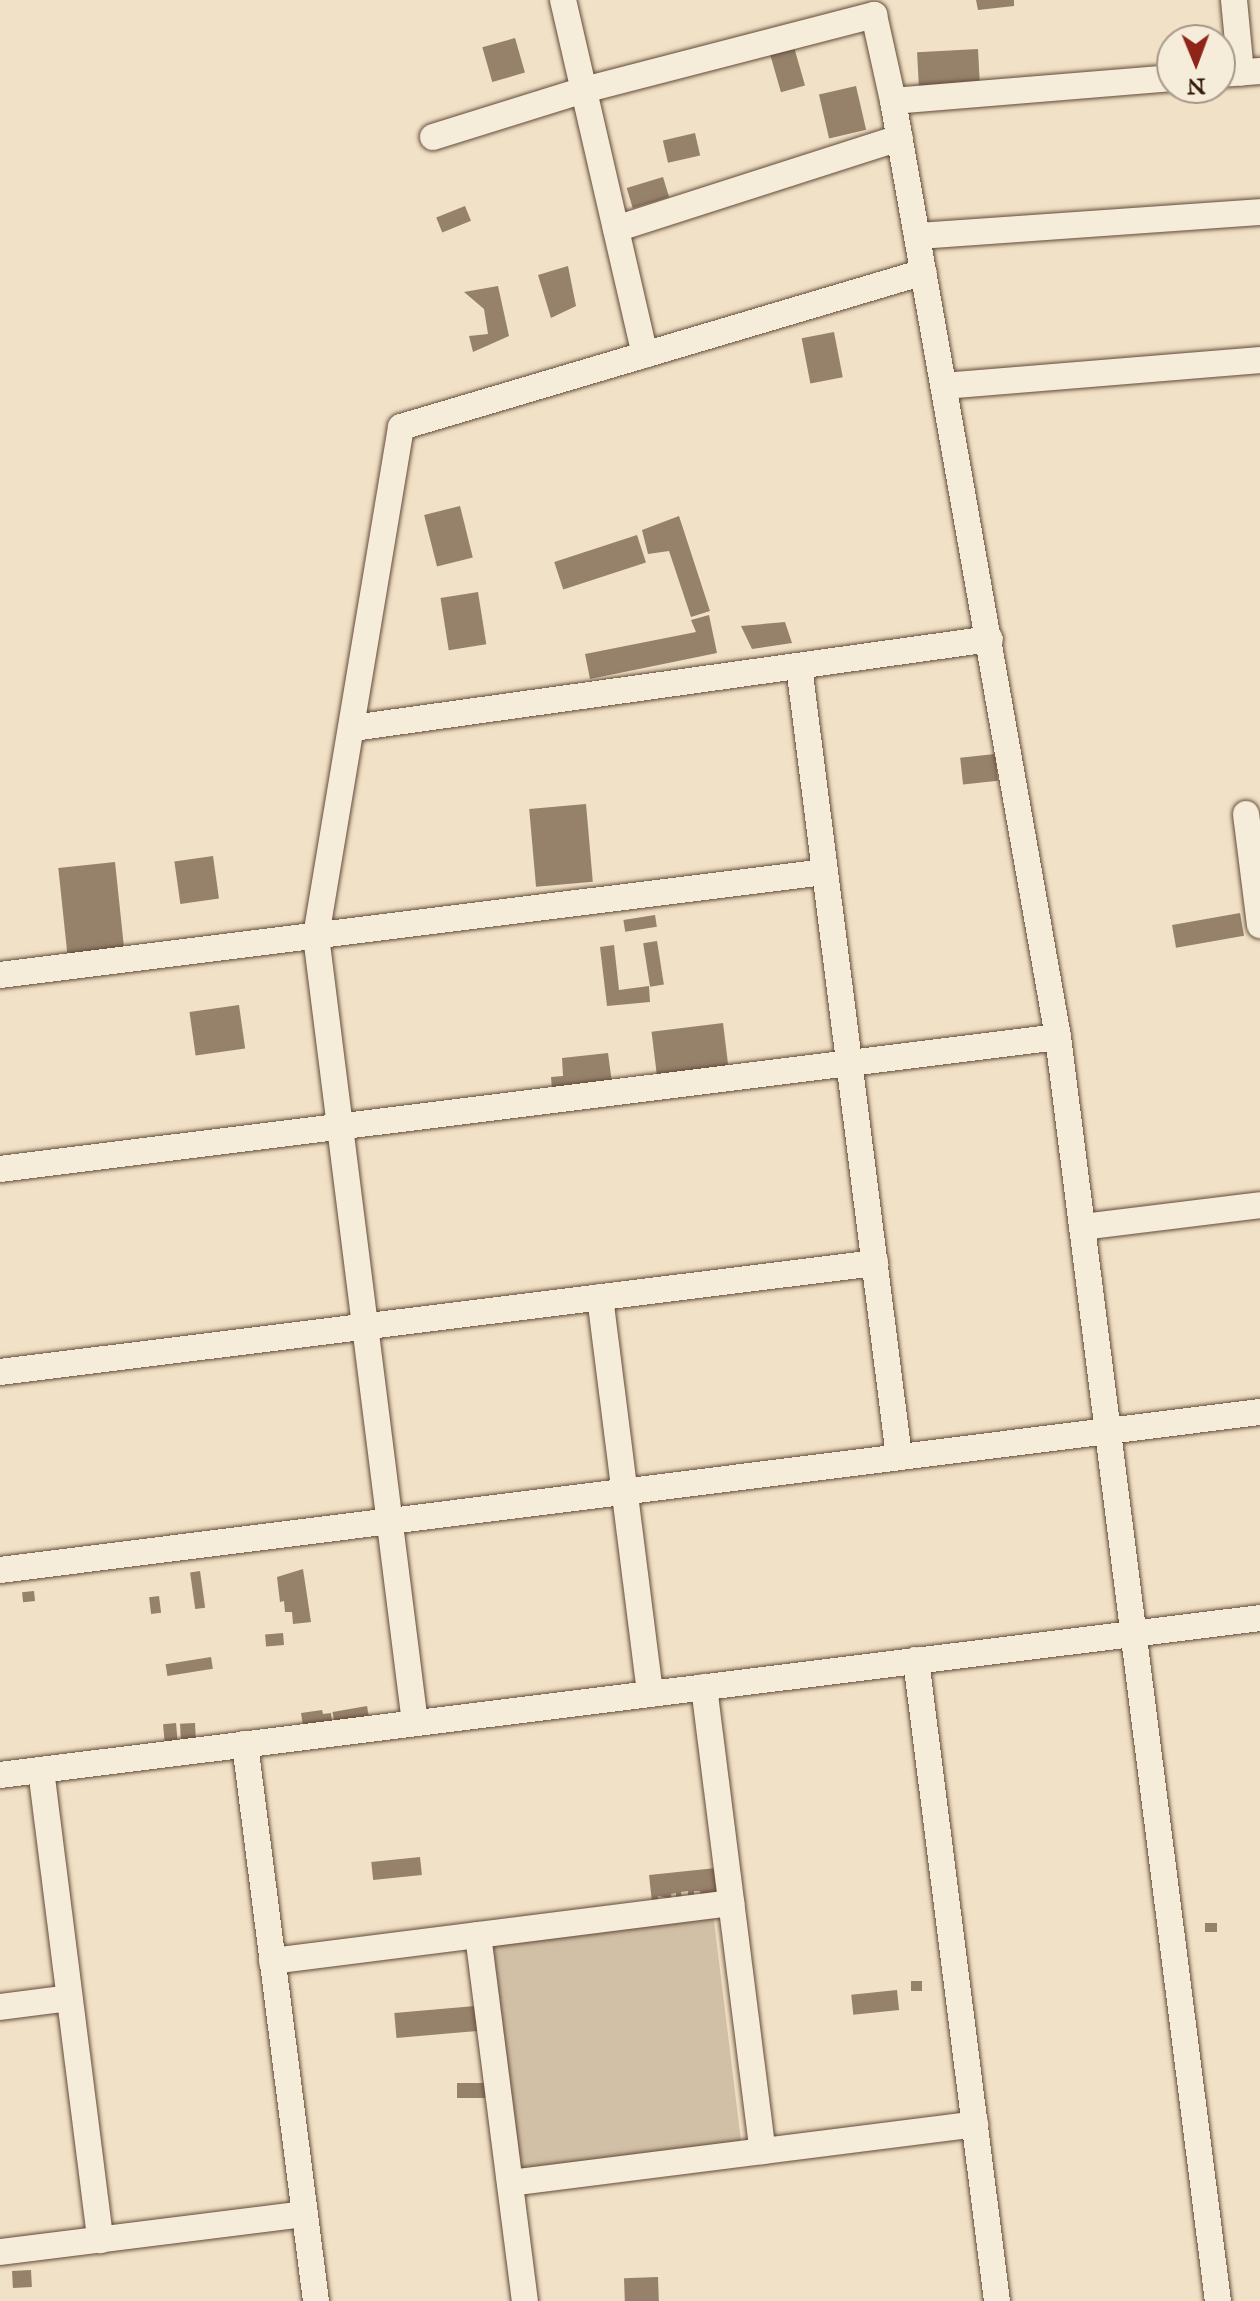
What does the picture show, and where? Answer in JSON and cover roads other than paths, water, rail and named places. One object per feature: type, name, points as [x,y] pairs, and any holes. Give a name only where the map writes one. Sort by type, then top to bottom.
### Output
[{"type":"street","points":[[563,0],[645,355]]},
{"type":"street","points":[[1234,0],[1240,73]]},
{"type":"street","points":[[433,137],[584,90],[874,15],[900,138],[1058,1037],[1218,2301]]},
{"type":"street","points":[[893,101],[1156,79]]},
{"type":"street","points":[[616,229],[900,138]]},
{"type":"street","points":[[917,236],[1260,212]]},
{"type":"street","points":[[415,1723],[316,936],[401,427],[924,272]]},
{"type":"street","points":[[944,386],[1260,360]]},
{"type":"street","points":[[353,728],[990,639]]},
{"type":"street","points":[[799,666],[899,1457]]},
{"type":"street","points":[[1246,814],[1260,925]]},
{"type":"street","points":[[0,975],[825,872]]},
{"type":"street","points":[[0,1169],[1058,1037]]},
{"type":"street","points":[[1082,1227],[1260,1205]]},
{"type":"street","points":[[0,1372],[875,1263]]},
{"type":"street","points":[[600,1297],[650,1694]]},
{"type":"street","points":[[0,1570],[1260,1412]]},
{"type":"street","points":[[0,1775],[1260,1618]]},
{"type":"street","points":[[916,1660],[997,2301]]},
{"type":"street","points":[[704,1687],[763,2151]]},
{"type":"street","points":[[245,1744],[316,2301]]},
{"type":"street","points":[[41,1770],[100,2240]]},
{"type":"street","points":[[272,1961],[731,1903]]},
{"type":"street","points":[[478,1935],[525,2301]]},
{"type":"street","points":[[0,2007],[69,1998]]},
{"type":"street","points":[[510,2183],[975,2124]]},
{"type":"street","points":[[0,2252],[305,2214]]}]
